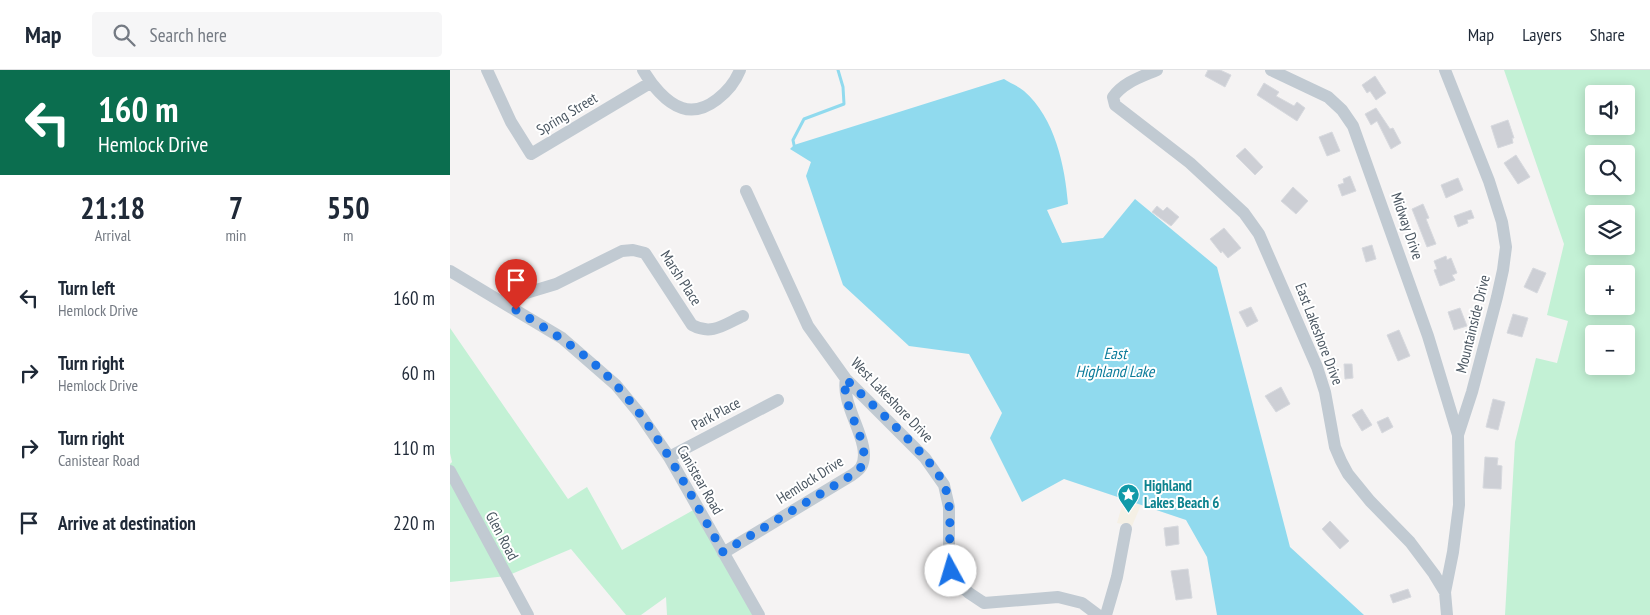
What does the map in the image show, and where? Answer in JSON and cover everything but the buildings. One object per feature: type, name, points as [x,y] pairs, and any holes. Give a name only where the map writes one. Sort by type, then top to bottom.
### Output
[{"type":"street","name":"Spring Street","points":[[487,70],[511,122],[531,154],[650,83]]},
{"type":"street","points":[[643,70],[650,83],[673,103],[683,108],[701,108],[718,98],[734,83],[740,70]]},
{"type":"street","name":"East Lakeshore Drive","points":[[1157,70],[1128,82],[1113,97],[1114,105],[1190,163],[1244,213],[1260,234],[1317,367],[1335,447],[1341,461],[1348,474],[1370,500],[1410,542],[1445,592]]},
{"type":"street","name":"Midway Drive","points":[[1270,70],[1328,97],[1342,110],[1353,126],[1428,336],[1458,435]]},
{"type":"street","name":"Mountainside Drive","points":[[1445,70],[1489,181],[1502,222],[1506,247],[1503,270],[1494,307],[1472,392],[1458,435],[1459,505],[1453,552],[1445,592]]},
{"type":"street","name":"West Lakeshore Drive","points":[[746,191],[808,326],[846,379],[925,458],[944,485],[949,507],[948,554],[951,571],[964,589],[985,609],[1058,597],[1082,603],[1098,615]]},
{"type":"street","name":"Marsh Place","points":[[500,301],[556,284],[622,251],[633,250],[645,253],[692,325],[711,331],[743,316]]},
{"type":"street","name":"Canistear Road","points":[[450,271],[562,338],[592,362],[616,385],[639,413],[668,457],[759,615]]},
{"type":"street","name":"Hemlock Drive","points":[[723,552],[852,475],[861,467],[864,459],[863,447],[846,400],[843,388],[846,379]]},
{"type":"street","name":"Park Place","points":[[668,457],[778,400]]},
{"type":"street","name":"Glen Road","points":[[450,472],[498,564],[528,615]]},
{"type":"street","points":[[1106,615],[1117,578],[1126,529]]},
{"type":"street","points":[[1445,592],[1447,615]]},
{"type":"green space","points":[[1504,70],[1650,70],[1650,615],[1505,615],[1515,442],[1536,358],[1557,363],[1568,321],[1547,315],[1564,244]]},
{"type":"green space","points":[[450,328],[568,499],[587,487],[622,550],[697,508],[755,615],[667,615],[666,597],[641,615],[626,615],[571,549],[507,576],[450,582],[450,464],[452,462],[450,453]]},
{"type":"sand","name":"Highland Lakes Beach 6","points":[[1124,499],[1141,505],[1132,526],[1117,523]]},
{"type":"water","name":"East Highland Lake","points":[[1004,79],[1022,89],[1035,102],[1044,115],[1056,143],[1064,174],[1068,204],[1047,210],[1062,243],[1103,238],[1135,199],[1217,267],[1290,547],[1364,615],[1217,615],[1207,557],[1186,520],[1064,479],[1022,502],[990,438],[1002,413],[969,354],[909,346],[843,285],[806,176],[811,162],[790,149],[794,145]]},
{"type":"waterway","points":[[794,145],[793,140],[804,119],[844,104],[843,87],[838,70]]},
{"type":"place","name":"Highland Lakes Beach 6","points":[[1128,514]]},
{"type":"route","points":[[516,310],[562,338],[592,362],[616,385],[639,413],[668,457],[723,552],[852,475],[861,467],[864,459],[863,447],[843,388],[846,379],[925,458],[944,485],[949,507],[948,554],[951,571]]}]
